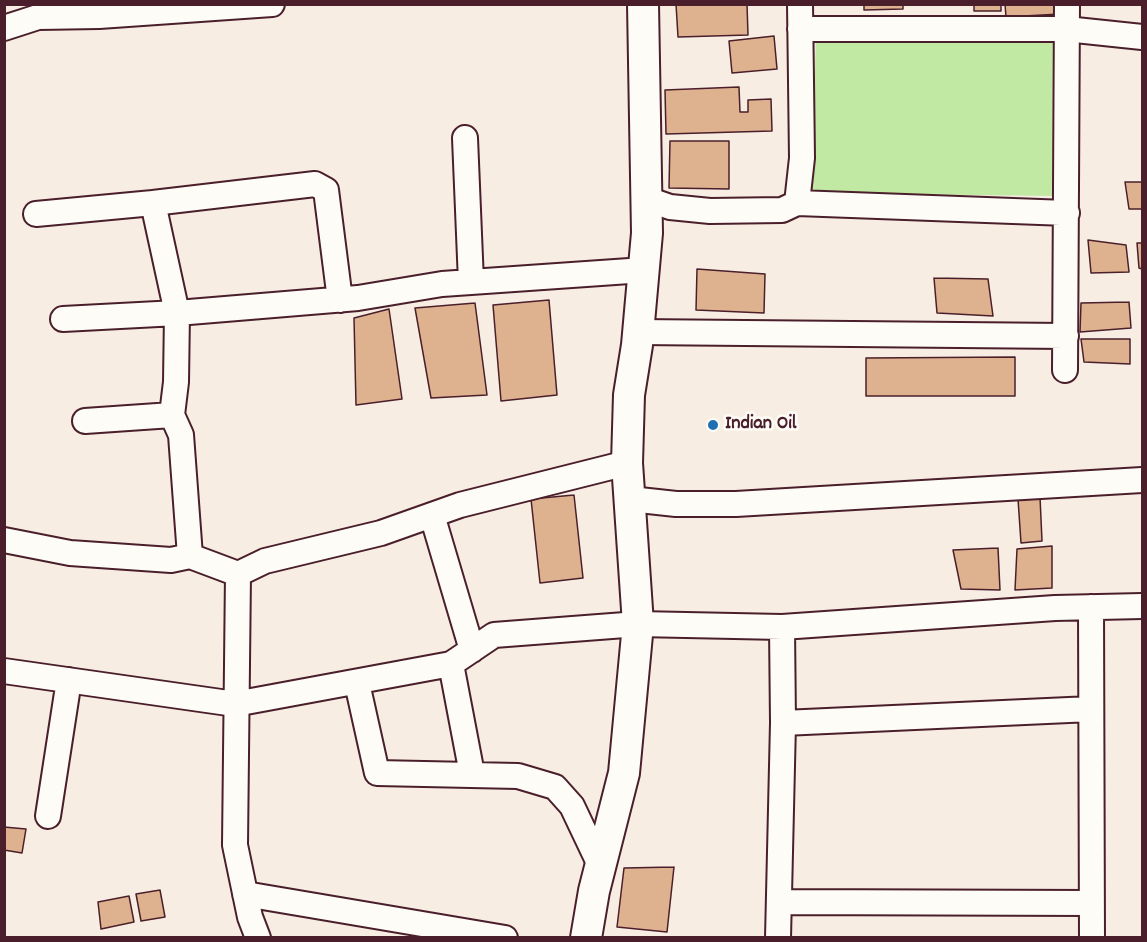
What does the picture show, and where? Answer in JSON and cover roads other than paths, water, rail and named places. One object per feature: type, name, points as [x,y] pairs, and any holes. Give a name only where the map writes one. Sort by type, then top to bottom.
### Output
[{"type":"street","points":[[4,28],[38,17],[99,16],[272,4]]},
{"type":"street","points":[[586,938],[624,773],[638,624],[627,463],[629,395],[644,270],[647,199],[643,4]]},
{"type":"street","points":[[797,203],[802,158],[800,4]]},
{"type":"street","points":[[1065,370],[1067,4]]},
{"type":"street","points":[[801,29],[1066,29],[1143,37]]},
{"type":"street","points":[[465,138],[471,282]]},
{"type":"street","points":[[36,213],[153,203],[315,184],[326,190],[340,300]]},
{"type":"street","points":[[647,199],[670,207],[710,211],[782,210],[797,203],[1067,213]]},
{"type":"street","points":[[153,203],[177,313],[176,382],[172,415],[181,435],[190,556]]},
{"type":"street","points":[[63,319],[177,313],[340,300],[471,282],[644,270]]},
{"type":"street","points":[[638,332],[1066,336]]},
{"type":"street","points":[[85,421],[172,415]]},
{"type":"street","points":[[4,540],[70,553],[171,560],[190,556],[238,574],[265,561],[381,533],[460,505],[627,463]]},
{"type":"street","points":[[630,499],[676,504],[736,504],[1143,480]]},
{"type":"street","points":[[432,515],[472,650]]},
{"type":"street","points":[[238,574],[235,845],[245,894],[258,938]]},
{"type":"street","points":[[4,671],[235,704],[357,684],[451,664],[494,635],[638,624],[782,627],[1091,607],[1143,606]]},
{"type":"street","points":[[1091,607],[1092,938]]},
{"type":"street","points":[[778,938],[783,723],[782,627]]},
{"type":"street","points":[[451,664],[472,774]]},
{"type":"street","points":[[48,816],[69,680]]},
{"type":"street","points":[[357,684],[377,773],[518,776],[555,787],[572,806],[601,867]]},
{"type":"street","points":[[783,723],[1091,709]]},
{"type":"street","points":[[245,894],[505,938]]},
{"type":"street","points":[[779,902],[1091,903]]},
{"type":"place","name":"Indian Oil","points":[[713,425]]}]
